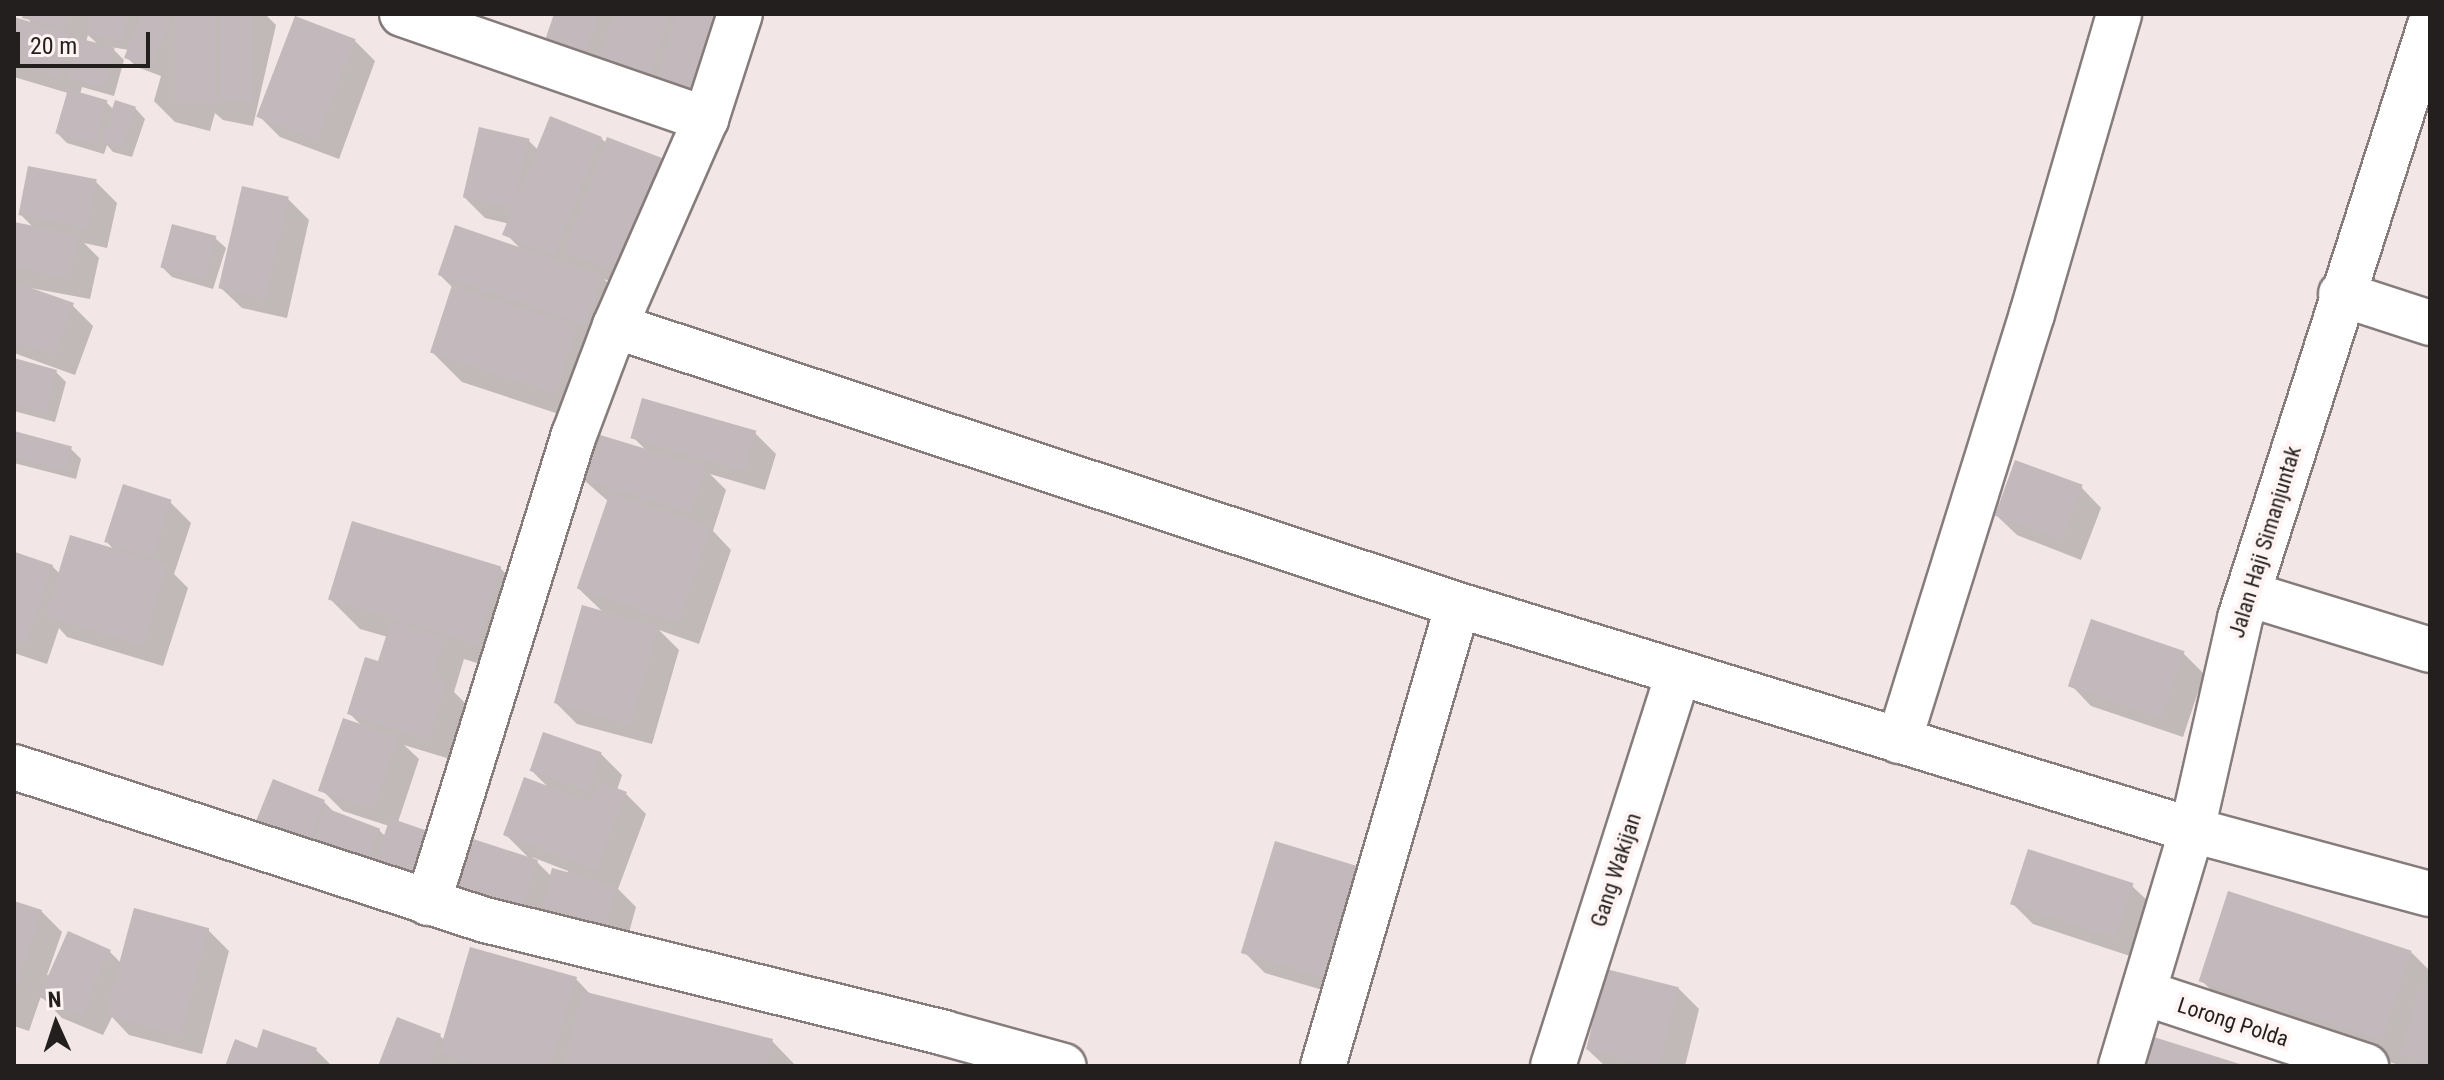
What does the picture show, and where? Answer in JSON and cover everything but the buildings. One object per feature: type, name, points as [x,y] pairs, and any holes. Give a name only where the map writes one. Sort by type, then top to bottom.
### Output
[{"type":"street","points":[[402,14],[706,119]]},
{"type":"street","points":[[428,903],[574,435],[615,326],[706,119],[740,14]]},
{"type":"street","points":[[1899,741],[2032,314],[2119,14]]},
{"type":"street","name":"Jalan Haji Simanjuntak","points":[[2121,1066],[2192,830],[2248,594],[2341,294],[2430,25]]},
{"type":"street","points":[[2341,294],[2430,323]]},
{"type":"street","points":[[615,326],[1458,605],[1678,674],[2192,830],[2430,894]]},
{"type":"street","points":[[2248,594],[2430,650]]},
{"type":"street","points":[[1323,1066],[1458,605]]},
{"type":"street","name":"Gang Wakijan","points":[[1553,1066],[1678,674]]},
{"type":"street","points":[[14,767],[428,903],[735,983],[939,1049],[1064,1066]]},
{"type":"street","name":"Lorong Polda","points":[[2145,993],[2366,1066]]}]
